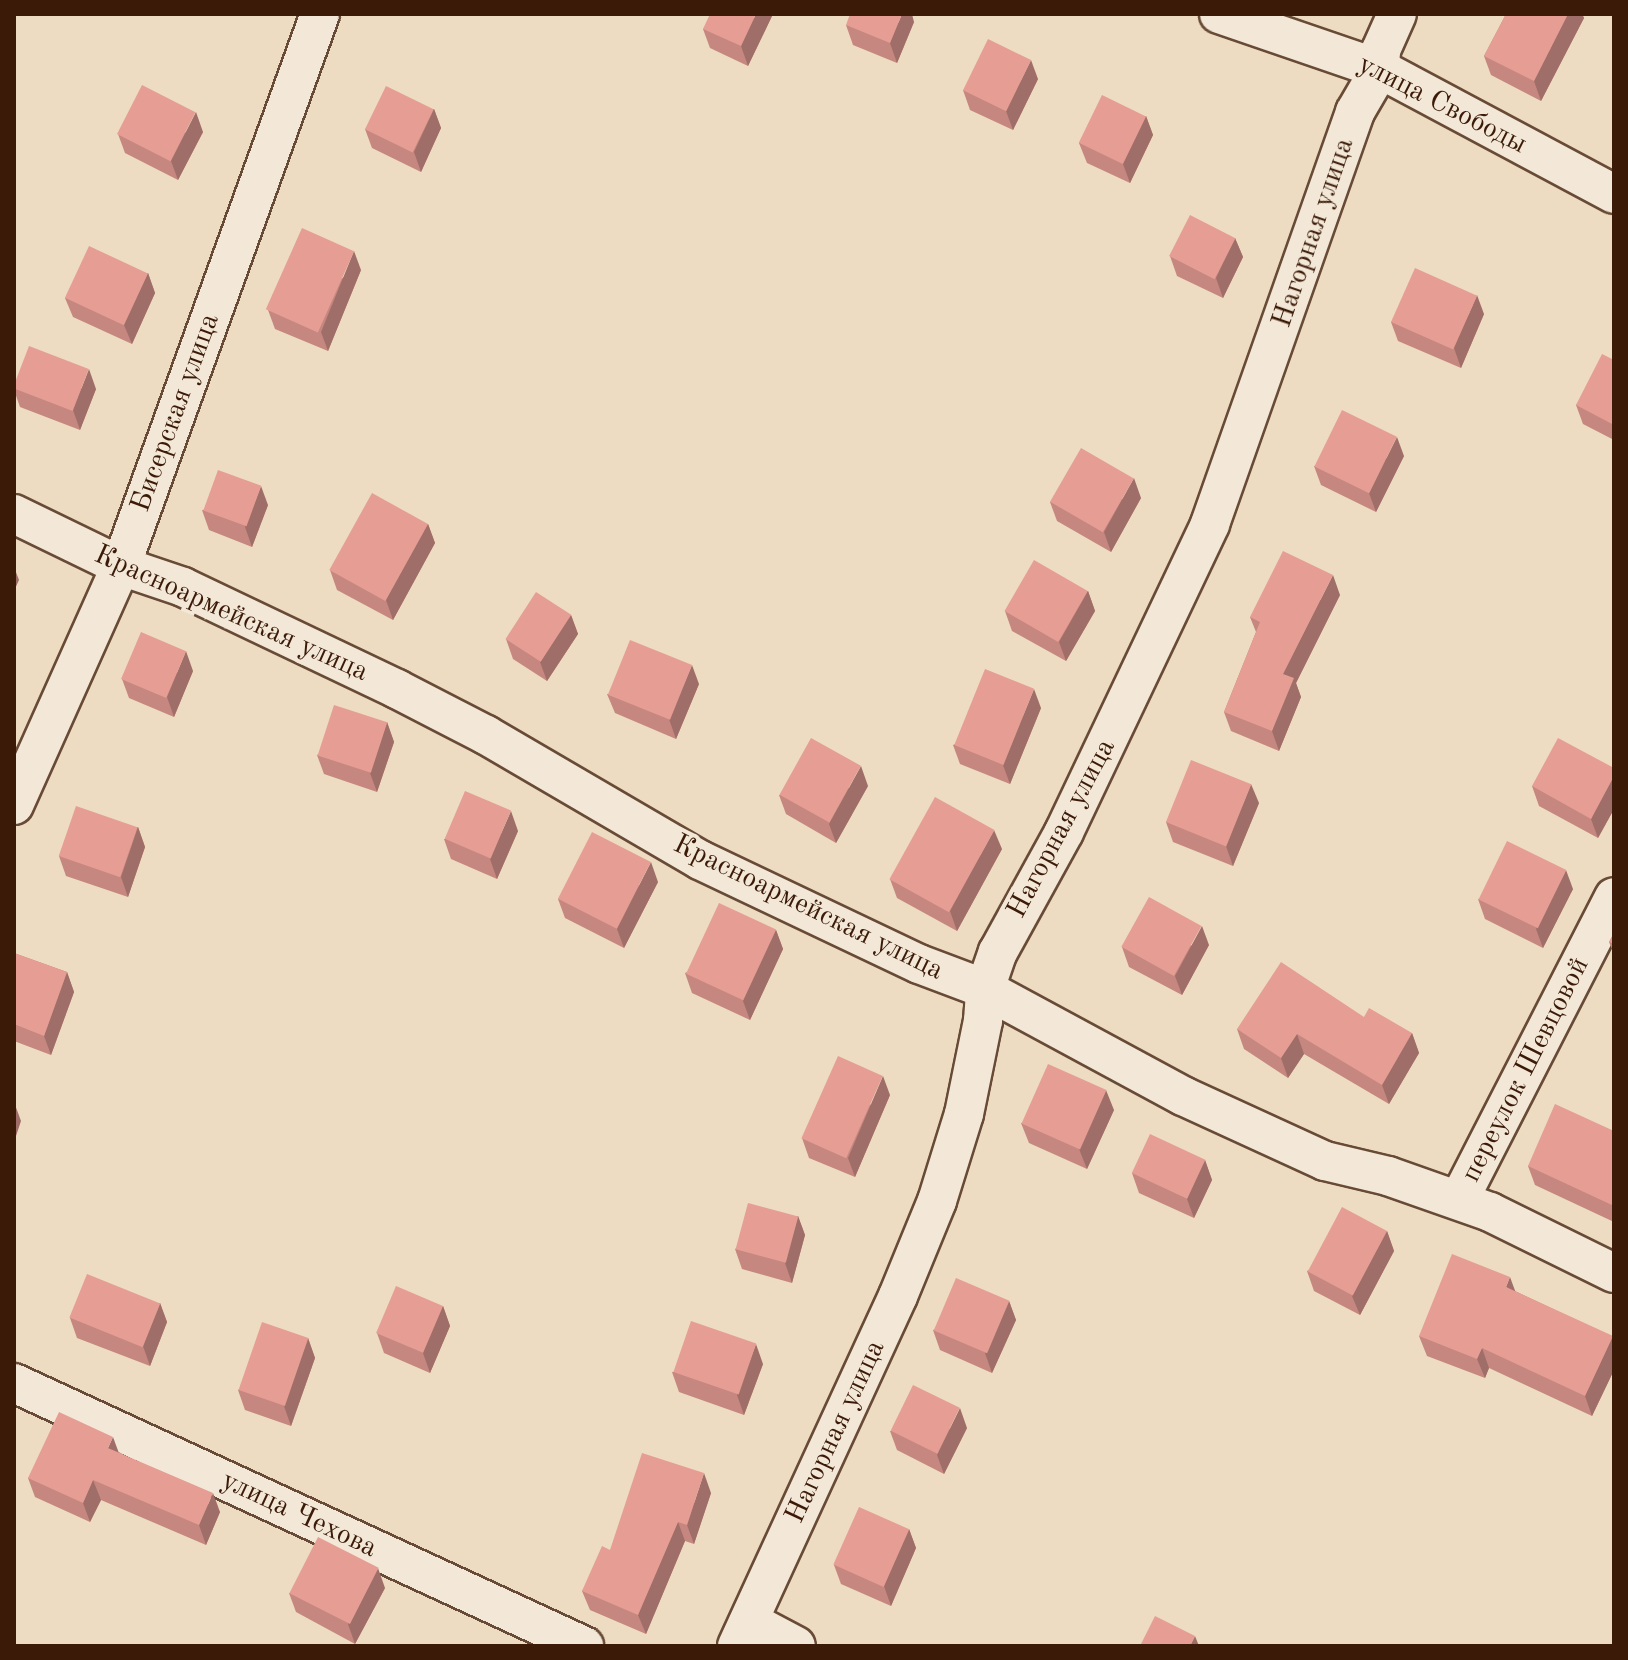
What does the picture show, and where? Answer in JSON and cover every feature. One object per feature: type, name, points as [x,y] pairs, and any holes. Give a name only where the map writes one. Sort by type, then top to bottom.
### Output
[{"type":"street","name":"Бисерская улица","points":[[14,805],[121,566],[320,14]]},
{"type":"street","name":"улица Свободы","points":[[1219,14],[1380,69],[1614,194]]},
{"type":"street","name":"Нагорная улица","points":[[743,1634],[898,1296],[937,1201],[974,1069],[985,989],[998,952],[1064,832],[1210,524],[1355,112],[1380,69],[1381,50],[1397,14]]},
{"type":"street","name":"Красноармейская улица","points":[[14,514],[121,566],[183,587],[397,689],[486,735],[700,860],[919,964],[985,989],[1183,1096],[1325,1161],[1459,1200],[1614,1273]]},
{"type":"street","name":"переулок Шевцовой","points":[[1459,1200],[1614,897]]},
{"type":"street","name":"улица Чехова","points":[[14,1383],[584,1646]]},
{"type":"street","points":[[743,1634],[796,1646]]},
{"type":"building","points":[[710,14],[756,14],[741,46],[703,29]]},
{"type":"building","points":[[850,14],[902,14],[890,43],[846,25]]},
{"type":"building","points":[[1506,14],[1568,14],[1534,81],[1484,56]]},
{"type":"building","points":[[988,39],[1031,60],[1006,111],[963,90]]},
{"type":"building","points":[[142,85],[195,112],[170,161],[117,134]]},
{"type":"building","points":[[386,86],[434,109],[413,152],[365,129]]},
{"type":"building","points":[[1102,95],[1146,116],[1123,164],[1079,143]]},
{"type":"building","points":[[1190,215],[1235,238],[1215,279],[1169,256]]},
{"type":"building","points":[[302,228],[354,251],[318,332],[266,309]]},
{"type":"building","points":[[89,246],[148,273],[124,325],[65,298]]},
{"type":"building","points":[[1415,268],[1477,296],[1453,350],[1391,322]]},
{"type":"building","points":[[29,346],[89,369],[73,411],[14,388]]},
{"type":"building","points":[[1602,354],[1614,360],[1614,425],[1576,405]]},
{"type":"building","points":[[1342,410],[1397,437],[1369,493],[1314,467]]},
{"type":"building","points":[[1081,448],[1134,478],[1103,532],[1050,502]]},
{"type":"building","points":[[218,470],[261,486],[247,526],[203,510]]},
{"type":"building","points":[[372,493],[428,524],[385,601],[329,570]]},
{"type":"building","points":[[1283,551],[1333,575],[1283,674],[1294,678],[1272,731],[1224,712],[1260,622],[1250,617]]},
{"type":"building","points":[[1034,560],[1088,591],[1058,642],[1004,611]]},
{"type":"building","points":[[536,592],[571,615],[541,662],[506,639]]},
{"type":"building","points":[[141,632],[186,651],[166,698],[121,679]]},
{"type":"building","points":[[630,640],[692,665],[670,720],[608,695]]},
{"type":"building","points":[[985,669],[1034,689],[1003,765],[954,745]]},
{"type":"building","points":[[334,705],[387,722],[371,773],[318,755]]},
{"type":"building","points":[[811,738],[861,766],[829,822],[779,795]]},
{"type":"building","points":[[1558,738],[1614,768],[1614,776],[1591,819],[1532,786]]},
{"type":"building","points":[[1191,760],[1251,784],[1226,846],[1166,822]]},
{"type":"building","points":[[465,791],[511,811],[491,858],[445,839]]},
{"type":"building","points":[[935,797],[994,830],[949,912],[889,879]]},
{"type":"building","points":[[76,806],[137,827],[120,877],[59,856]]},
{"type":"building","points":[[592,832],[651,862],[617,929],[558,899]]},
{"type":"building","points":[[1507,841],[1566,870],[1538,928],[1479,899]]},
{"type":"building","points":[[1149,897],[1201,926],[1174,976],[1121,947]]},
{"type":"building","points":[[719,903],[776,930],[743,1000],[686,974]]},
{"type":"building","points":[[14,953],[67,972],[44,1036],[14,1024]]},
{"type":"building","points":[[1281,962],[1364,1017],[1369,1008],[1412,1033],[1382,1085],[1297,1034],[1281,1058],[1237,1029]]},
{"type":"building","points":[[838,1056],[883,1076],[846,1158],[801,1138]]},
{"type":"building","points":[[1048,1064],[1106,1090],[1080,1149],[1022,1123]]},
{"type":"building","points":[[1555,1104],[1614,1131],[1614,1206],[1528,1166]]},
{"type":"building","points":[[1150,1134],[1205,1160],[1187,1199],[1132,1173]]},
{"type":"building","points":[[748,1203],[798,1216],[786,1263],[736,1249]]},
{"type":"building","points":[[1342,1207],[1387,1231],[1353,1295],[1308,1271]]},
{"type":"building","points":[[1452,1254],[1510,1277],[1506,1287],[1613,1336],[1585,1396],[1482,1348],[1477,1359],[1419,1336]]},
{"type":"building","points":[[87,1274],[160,1304],[143,1347],[69,1318]]},
{"type":"building","points":[[956,1278],[1009,1301],[987,1353],[934,1330]]},
{"type":"building","points":[[396,1286],[443,1306],[423,1353],[376,1333]]},
{"type":"building","points":[[691,1321],[756,1343],[739,1395],[673,1372]]},
{"type":"building","points":[[262,1322],[308,1338],[285,1406],[239,1390]]},
{"type":"building","points":[[913,1385],[960,1408],[937,1454],[891,1431]]},
{"type":"building","points":[[59,1412],[113,1437],[108,1448],[213,1493],[199,1525],[93,1480],[83,1503],[28,1478]]},
{"type":"building","points":[[642,1453],[704,1473],[687,1525],[678,1522],[638,1615],[582,1591],[602,1546],[610,1550]]},
{"type":"building","points":[[859,1507],[909,1529],[884,1587],[833,1565]]},
{"type":"building","points":[[318,1537],[379,1568],[350,1624],[289,1593]]},
{"type":"building","points":[[1155,1616],[1195,1636],[1190,1646],[1140,1646]]}]
